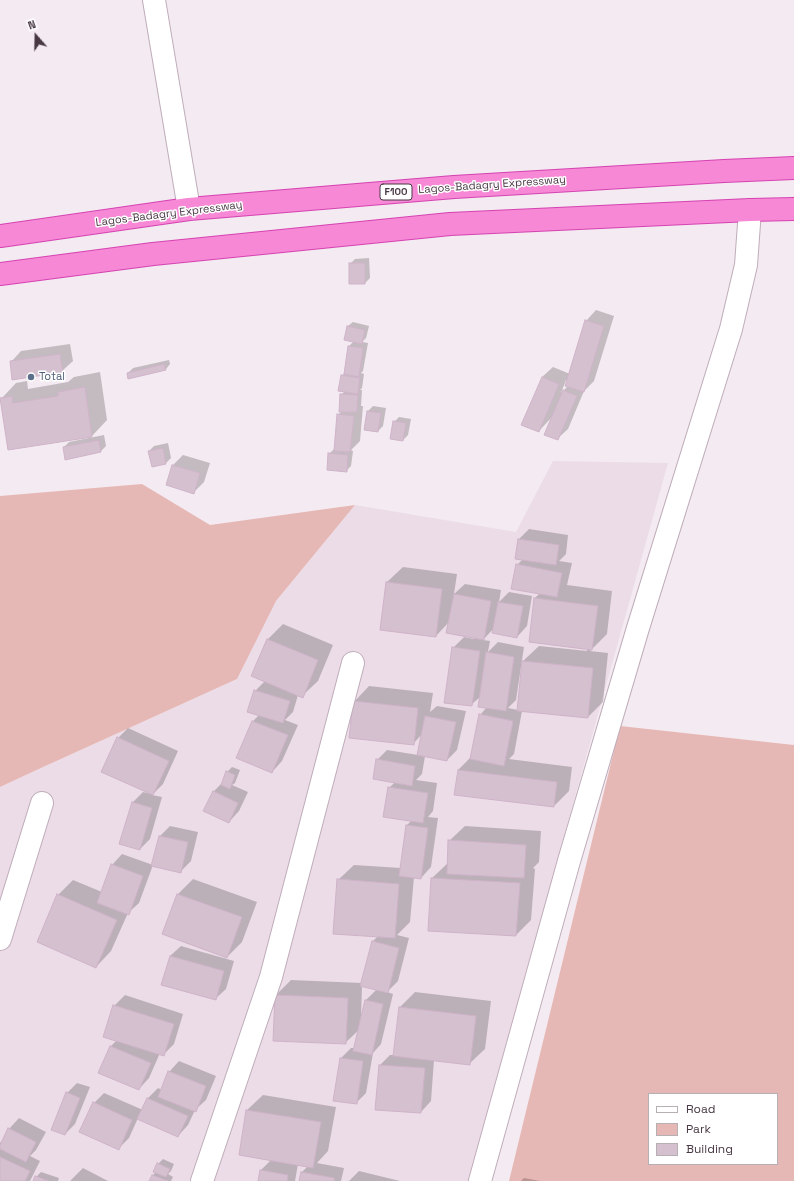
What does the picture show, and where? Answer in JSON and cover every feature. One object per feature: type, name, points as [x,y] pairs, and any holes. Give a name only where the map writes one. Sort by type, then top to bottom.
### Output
[{"type":"highway","name":"Lagos-Badagry Expressway","points":[[0,236],[189,209],[454,187],[794,168]]},
{"type":"highway","points":[[0,274],[153,254],[450,224],[794,209]]},
{"type":"street","points":[[154,0],[189,209]]},
{"type":"street","points":[[480,1181],[569,861],[638,628],[731,329],[746,264],[750,210]]},
{"type":"street","points":[[202,1181],[271,977],[353,663]]},
{"type":"street","points":[[0,939],[42,803]]},
{"type":"shaded area","points":[[553,461],[668,463],[468,1181],[0,1181],[0,787],[237,679],[276,601],[355,505],[516,532]]},
{"type":"green space","points":[[142,484],[210,525],[355,505],[276,601],[237,679],[0,787],[0,496]]},
{"type":"green space","points":[[620,726],[794,745],[794,1181],[509,1181]]},
{"type":"building","points":[[349,263],[365,263],[365,284],[349,284]]},
{"type":"building","points":[[585,320],[604,326],[584,392],[565,386]]},
{"type":"building","points":[[347,326],[365,330],[362,344],[344,340]]},
{"type":"building","points":[[348,346],[363,348],[359,377],[344,374]]},
{"type":"building","points":[[60,354],[63,372],[12,380],[10,361]]},
{"type":"building","points":[[164,364],[166,370],[128,379],[127,373]]},
{"type":"building","points":[[341,375],[360,378],[358,394],[338,391]]},
{"type":"building","points":[[542,377],[559,384],[539,432],[521,425]]},
{"type":"building","points":[[85,387],[92,437],[8,450],[0,398],[12,396],[13,403],[58,396],[58,392]]},
{"type":"building","points":[[563,390],[577,396],[558,440],[544,435]]},
{"type":"building","points":[[340,394],[358,395],[357,412],[339,412]]},
{"type":"building","points":[[367,411],[381,413],[378,432],[364,430]]},
{"type":"building","points":[[337,414],[354,416],[350,452],[334,451]]},
{"type":"building","points":[[393,421],[406,423],[403,441],[390,439]]},
{"type":"building","points":[[99,440],[101,452],[65,460],[63,447]]},
{"type":"building","points":[[163,448],[166,464],[152,467],[148,451]]},
{"type":"building","points":[[328,453],[348,455],[347,472],[327,470]]},
{"type":"building","points":[[172,465],[200,473],[194,494],[166,485]]},
{"type":"building","points":[[518,539],[559,545],[556,565],[515,559]]},
{"type":"building","points":[[516,564],[562,573],[557,597],[511,589]]},
{"type":"building","points":[[386,582],[442,589],[436,637],[380,630]]},
{"type":"building","points":[[454,594],[491,601],[484,640],[446,633]]},
{"type":"building","points":[[534,598],[598,606],[592,650],[529,642]]},
{"type":"building","points":[[498,602],[523,606],[517,638],[492,633]]},
{"type":"building","points":[[267,639],[318,660],[303,698],[251,676]]},
{"type":"building","points":[[452,647],[480,651],[472,706],[444,703]]},
{"type":"building","points":[[486,652],[514,657],[506,711],[478,707]]},
{"type":"building","points":[[522,661],[593,668],[588,718],[517,711]]},
{"type":"building","points":[[254,690],[290,701],[283,723],[247,712]]},
{"type":"building","points":[[353,701],[418,708],[414,745],[349,738]]},
{"type":"building","points":[[479,714],[513,721],[504,766],[470,759]]},
{"type":"building","points":[[425,716],[456,722],[447,761],[417,755]]},
{"type":"building","points":[[252,721],[288,735],[272,773],[236,758]]},
{"type":"building","points":[[117,737],[169,761],[153,795],[101,772]]},
{"type":"building","points":[[376,759],[415,766],[412,786],[373,779]]},
{"type":"building","points":[[458,770],[557,782],[554,807],[454,795]]},
{"type":"building","points":[[226,771],[235,775],[230,789],[221,785]]},
{"type":"building","points":[[388,787],[428,793],[423,823],[383,817]]},
{"type":"building","points":[[213,791],[238,803],[229,823],[203,811]]},
{"type":"building","points":[[132,802],[152,808],[140,850],[119,844]]},
{"type":"building","points":[[406,825],[428,828],[421,879],[399,876]]},
{"type":"building","points":[[159,836],[188,842],[181,873],[151,866]]},
{"type":"building","points":[[448,840],[526,845],[524,878],[447,874]]},
{"type":"building","points":[[111,864],[143,876],[129,915],[97,903]]},
{"type":"building","points":[[431,878],[520,883],[516,936],[428,931]]},
{"type":"building","points":[[337,879],[399,884],[395,938],[333,934]]},
{"type":"building","points":[[57,894],[117,920],[96,968],[37,942]]},
{"type":"building","points":[[177,894],[242,917],[227,958],[162,934]]},
{"type":"building","points":[[372,941],[399,948],[388,993],[360,986]]},
{"type":"building","points":[[170,956],[224,971],[216,1000],[161,985]]},
{"type":"building","points":[[275,995],[348,998],[346,1044],[273,1041]]},
{"type":"building","points":[[365,1000],[383,1004],[372,1055],[353,1051]]},
{"type":"building","points":[[113,1005],[174,1024],[164,1056],[103,1037]]},
{"type":"building","points":[[399,1007],[476,1016],[470,1065],[393,1056]]},
{"type":"building","points":[[110,1046],[151,1063],[139,1090],[98,1073]]},
{"type":"building","points":[[340,1058],[363,1061],[357,1104],[333,1101]]},
{"type":"building","points":[[379,1065],[425,1068],[421,1113],[375,1110]]},
{"type":"building","points":[[168,1071],[206,1086],[196,1112],[158,1097]]},
{"type":"building","points":[[66,1092],[80,1098],[65,1135],[51,1130]]},
{"type":"building","points":[[147,1098],[188,1116],[178,1137],[137,1119]]},
{"type":"building","points":[[93,1102],[132,1120],[119,1150],[79,1132]]},
{"type":"building","points":[[246,1110],[321,1122],[313,1168],[239,1155]]},
{"type":"building","points":[[8,1128],[36,1142],[26,1162],[0,1149],[0,1145]]},
{"type":"building","points":[[0,1157],[30,1171],[25,1181],[0,1181]]},
{"type":"building","points":[[157,1163],[170,1169],[166,1177],[153,1172]]},
{"type":"building","points":[[260,1170],[288,1175],[287,1181],[258,1181]]},
{"type":"building","points":[[301,1172],[334,1178],[334,1181],[299,1181]]},
{"type":"building","points":[[152,1175],[168,1181],[149,1181]]},
{"type":"building","points":[[35,1176],[48,1181],[33,1181]]},
{"type":"place","name":"Total","points":[[31,377]]}]
